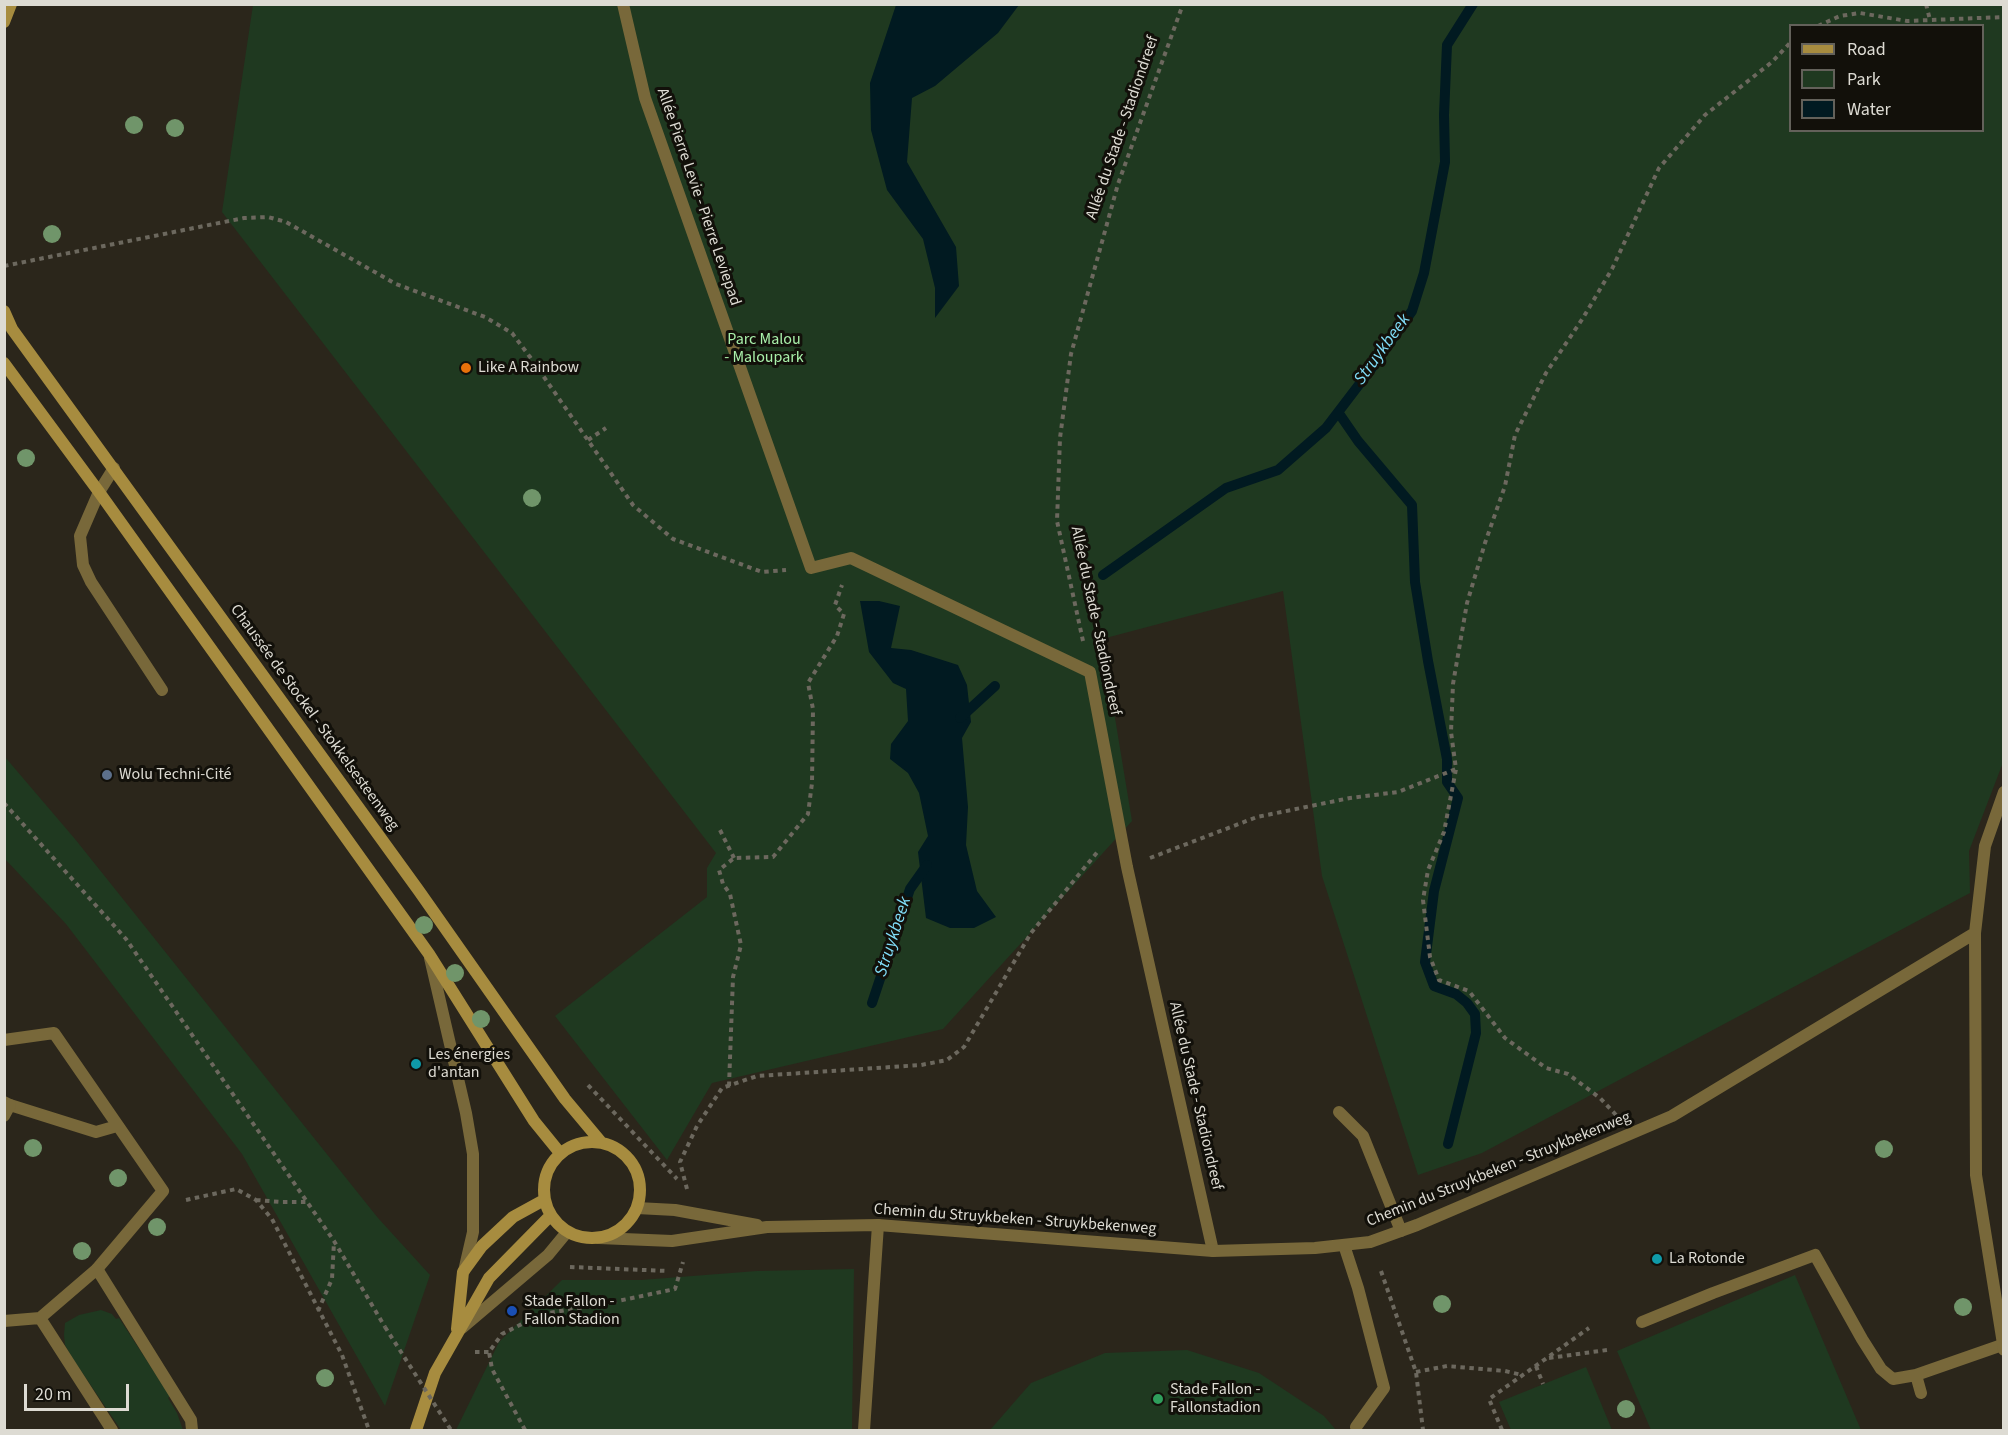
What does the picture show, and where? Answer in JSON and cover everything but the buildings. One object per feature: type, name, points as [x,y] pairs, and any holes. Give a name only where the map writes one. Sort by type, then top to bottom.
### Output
[{"type":"street","points":[[4,22],[11,4]]},
{"type":"street","name":"Allée Pierre Levie - Pierre Leviepad","points":[[623,4],[645,98],[811,568]]},
{"type":"street","name":"Chaussée de Stockel - Stokkelsesteenweg","points":[[4,311],[12,329],[405,872],[565,1099],[601,1142],[620,1150],[634,1166],[641,1186],[637,1208]]},
{"type":"street","points":[[4,363],[99,492],[429,954],[534,1121],[560,1153]]},
{"type":"street","points":[[114,468],[99,492],[80,536],[83,565],[162,690]]},
{"type":"street","points":[[811,568],[851,558],[1090,672]]},
{"type":"street","name":"Allée du Stade - Stadiondreef","points":[[1090,672],[1118,826],[1213,1251]]},
{"type":"street","points":[[1642,1322],[1815,1256],[1881,1369],[1893,1379],[1916,1375],[2003,1348],[1976,1175],[1975,933],[1985,846],[2004,792]]},
{"type":"street","name":"Chemin du Struykbeken - Struykbekenweg","points":[[599,1239],[672,1241],[767,1227],[878,1225],[1213,1251],[1315,1248],[1370,1242],[1672,1116],[1975,933]]},
{"type":"street","points":[[429,954],[466,1113],[473,1154],[473,1232],[463,1272],[456,1333]]},
{"type":"street","points":[[4,1040],[54,1033],[163,1191],[97,1269],[40,1318],[4,1321]]},
{"type":"street","points":[[6,1108],[96,1132],[117,1126]]},
{"type":"street","points":[[1339,1112],[1363,1136],[1401,1231]]},
{"type":"street","points":[[601,1142],[579,1143],[560,1153],[549,1166],[544,1182],[544,1200],[550,1216],[567,1232],[583,1238],[599,1239],[615,1233],[628,1222],[637,1208]]},
{"type":"street","points":[[463,1272],[482,1246],[513,1217],[544,1200]]},
{"type":"street","name":"Chemin du Struykbeken - Struykbekenweg","points":[[637,1208],[675,1210],[767,1227]]},
{"type":"street","points":[[416,1431],[435,1373],[489,1278],[550,1216]]},
{"type":"street","points":[[864,1431],[878,1225]]},
{"type":"street","points":[[456,1333],[548,1256],[567,1232]]},
{"type":"street","points":[[1344,1245],[1358,1288],[1384,1388],[1356,1427]]},
{"type":"street","points":[[97,1269],[191,1420],[192,1431]]},
{"type":"street","points":[[40,1318],[112,1431]]},
{"type":"street","points":[[1916,1375],[1921,1393]]},
{"type":"path","name":"Allée du Stade - Stadiondreef","points":[[1090,672],[1057,521],[1060,438],[1071,354],[1118,184],[1183,4]]},
{"type":"path","points":[[1926,4],[1930,20]]},
{"type":"path","points":[[1822,24],[1840,16],[1860,13],[1907,21],[2004,17]]},
{"type":"path","points":[[1633,1133],[1600,1098],[1568,1074],[1546,1068],[1505,1038],[1469,991],[1439,980],[1430,957],[1423,900],[1428,870],[1444,832],[1456,769],[1451,732],[1453,684],[1467,603],[1505,486],[1515,435],[1546,373],[1612,269],[1659,168],[1705,115],[1789,46]]},
{"type":"path","points":[[4,266],[244,218],[268,217],[286,222],[396,284],[485,317],[512,333],[633,505],[673,539],[762,572],[811,568]]},
{"type":"path","points":[[588,440],[606,428]]},
{"type":"path","points":[[729,1086],[733,977],[741,945],[730,894],[719,870],[734,858],[773,857],[808,814],[812,783],[813,710],[808,683],[837,636],[844,614],[835,605],[851,558]]},
{"type":"path","points":[[1127,867],[1257,817],[1350,798],[1398,792],[1456,769]]},
{"type":"path","points":[[4,803],[126,939],[334,1241],[451,1431]]},
{"type":"path","points":[[680,1162],[697,1126],[722,1088],[757,1076],[921,1065],[947,1060],[964,1047],[1031,933],[1118,826]]},
{"type":"path","points":[[720,830],[734,858]]},
{"type":"path","points":[[580,1088],[587,1083],[677,1179]]},
{"type":"path","points":[[163,1191],[178,1202],[236,1189],[256,1200],[272,1219],[342,1355],[368,1429]]},
{"type":"path","points":[[256,1200],[307,1202]]},
{"type":"path","points":[[318,1311],[332,1279],[334,1241]]},
{"type":"path","points":[[1370,1242],[1416,1372],[1422,1431]]},
{"type":"path","points":[[569,1267],[668,1271]]},
{"type":"path","points":[[525,1431],[492,1369],[489,1352],[502,1334],[542,1314],[675,1289]]},
{"type":"path","points":[[1502,1431],[1489,1400],[1589,1328]]},
{"type":"path","points":[[1547,1358],[1607,1350]]},
{"type":"path","points":[[475,1352],[489,1352]]},
{"type":"path","points":[[1416,1372],[1447,1366],[1505,1371],[1522,1376]]},
{"type":"path","points":[[1536,1366],[1543,1384]]},
{"type":"green space","name":"Parc Malou - Maloupark","points":[[253,5],[2003,5],[2004,760],[1969,851],[1970,893],[1482,1153],[1418,1175],[1322,876],[1283,591],[1102,639],[1132,821],[943,1029],[712,1083],[667,1160],[555,1016],[707,897],[707,868],[716,853],[222,212]]},
{"type":"green space","points":[[5,757],[75,839],[378,1218],[430,1275],[385,1406],[242,1154],[66,924],[5,859]]},
{"type":"green space","points":[[854,1269],[852,1430],[456,1430],[499,1342],[562,1280],[641,1280],[757,1271]]},
{"type":"green space","points":[[1795,1275],[1861,1430],[1651,1430],[1617,1351]]},
{"type":"green space","points":[[101,1310],[112,1314],[116,1319],[119,1318],[170,1396],[168,1398],[183,1430],[121,1430],[65,1345],[65,1323],[79,1315]]},
{"type":"green space","name":"Stade Fallon - Fallonstadion","points":[[1187,1350],[1259,1373],[1324,1416],[1336,1430],[990,1430],[1031,1383],[1105,1353]]},
{"type":"green space","points":[[1586,1367],[1612,1430],[1511,1430],[1499,1402]]},
{"type":"water","points":[[896,5],[1019,5],[998,33],[935,86],[912,98],[907,162],[956,247],[959,286],[935,318],[935,288],[923,239],[887,190],[871,130],[870,83]]},
{"type":"water","points":[[860,601],[879,601],[900,606],[891,648],[911,650],[958,665],[967,685],[971,722],[962,738],[968,807],[966,845],[977,891],[996,917],[974,928],[950,928],[926,918],[918,852],[928,836],[919,793],[908,773],[890,759],[891,744],[908,721],[906,689],[893,683],[869,652]]},
{"type":"waterway","name":"Struykbeek","points":[[1103,575],[1226,488],[1278,470],[1326,428],[1412,311],[1424,273],[1445,162],[1444,115],[1447,45],[1473,4]]},
{"type":"waterway","points":[[1338,412],[1358,441],[1412,505],[1415,582],[1447,759],[1447,782],[1458,798],[1434,891],[1425,962],[1434,986],[1456,994],[1475,1014],[1476,1033],[1448,1144]]},
{"type":"waterway","name":"Struykbeek","points":[[960,718],[995,686]]},
{"type":"waterway","name":"Struykbeek","points":[[872,1003],[910,889],[927,865]]},
{"type":"place","name":"Like A Rainbow","points":[[466,368]]},
{"type":"place","name":"Wolu Techni-Cité","points":[[107,775]]},
{"type":"place","name":"Les énergies d'antan","points":[[416,1064]]},
{"type":"place","name":"La Rotonde","points":[[1657,1259]]},
{"type":"place","name":"Stade Fallon - Fallon Stadion","points":[[512,1311]]},
{"type":"place","name":"Stade Fallon - Fallonstadion","points":[[1158,1399]]}]
